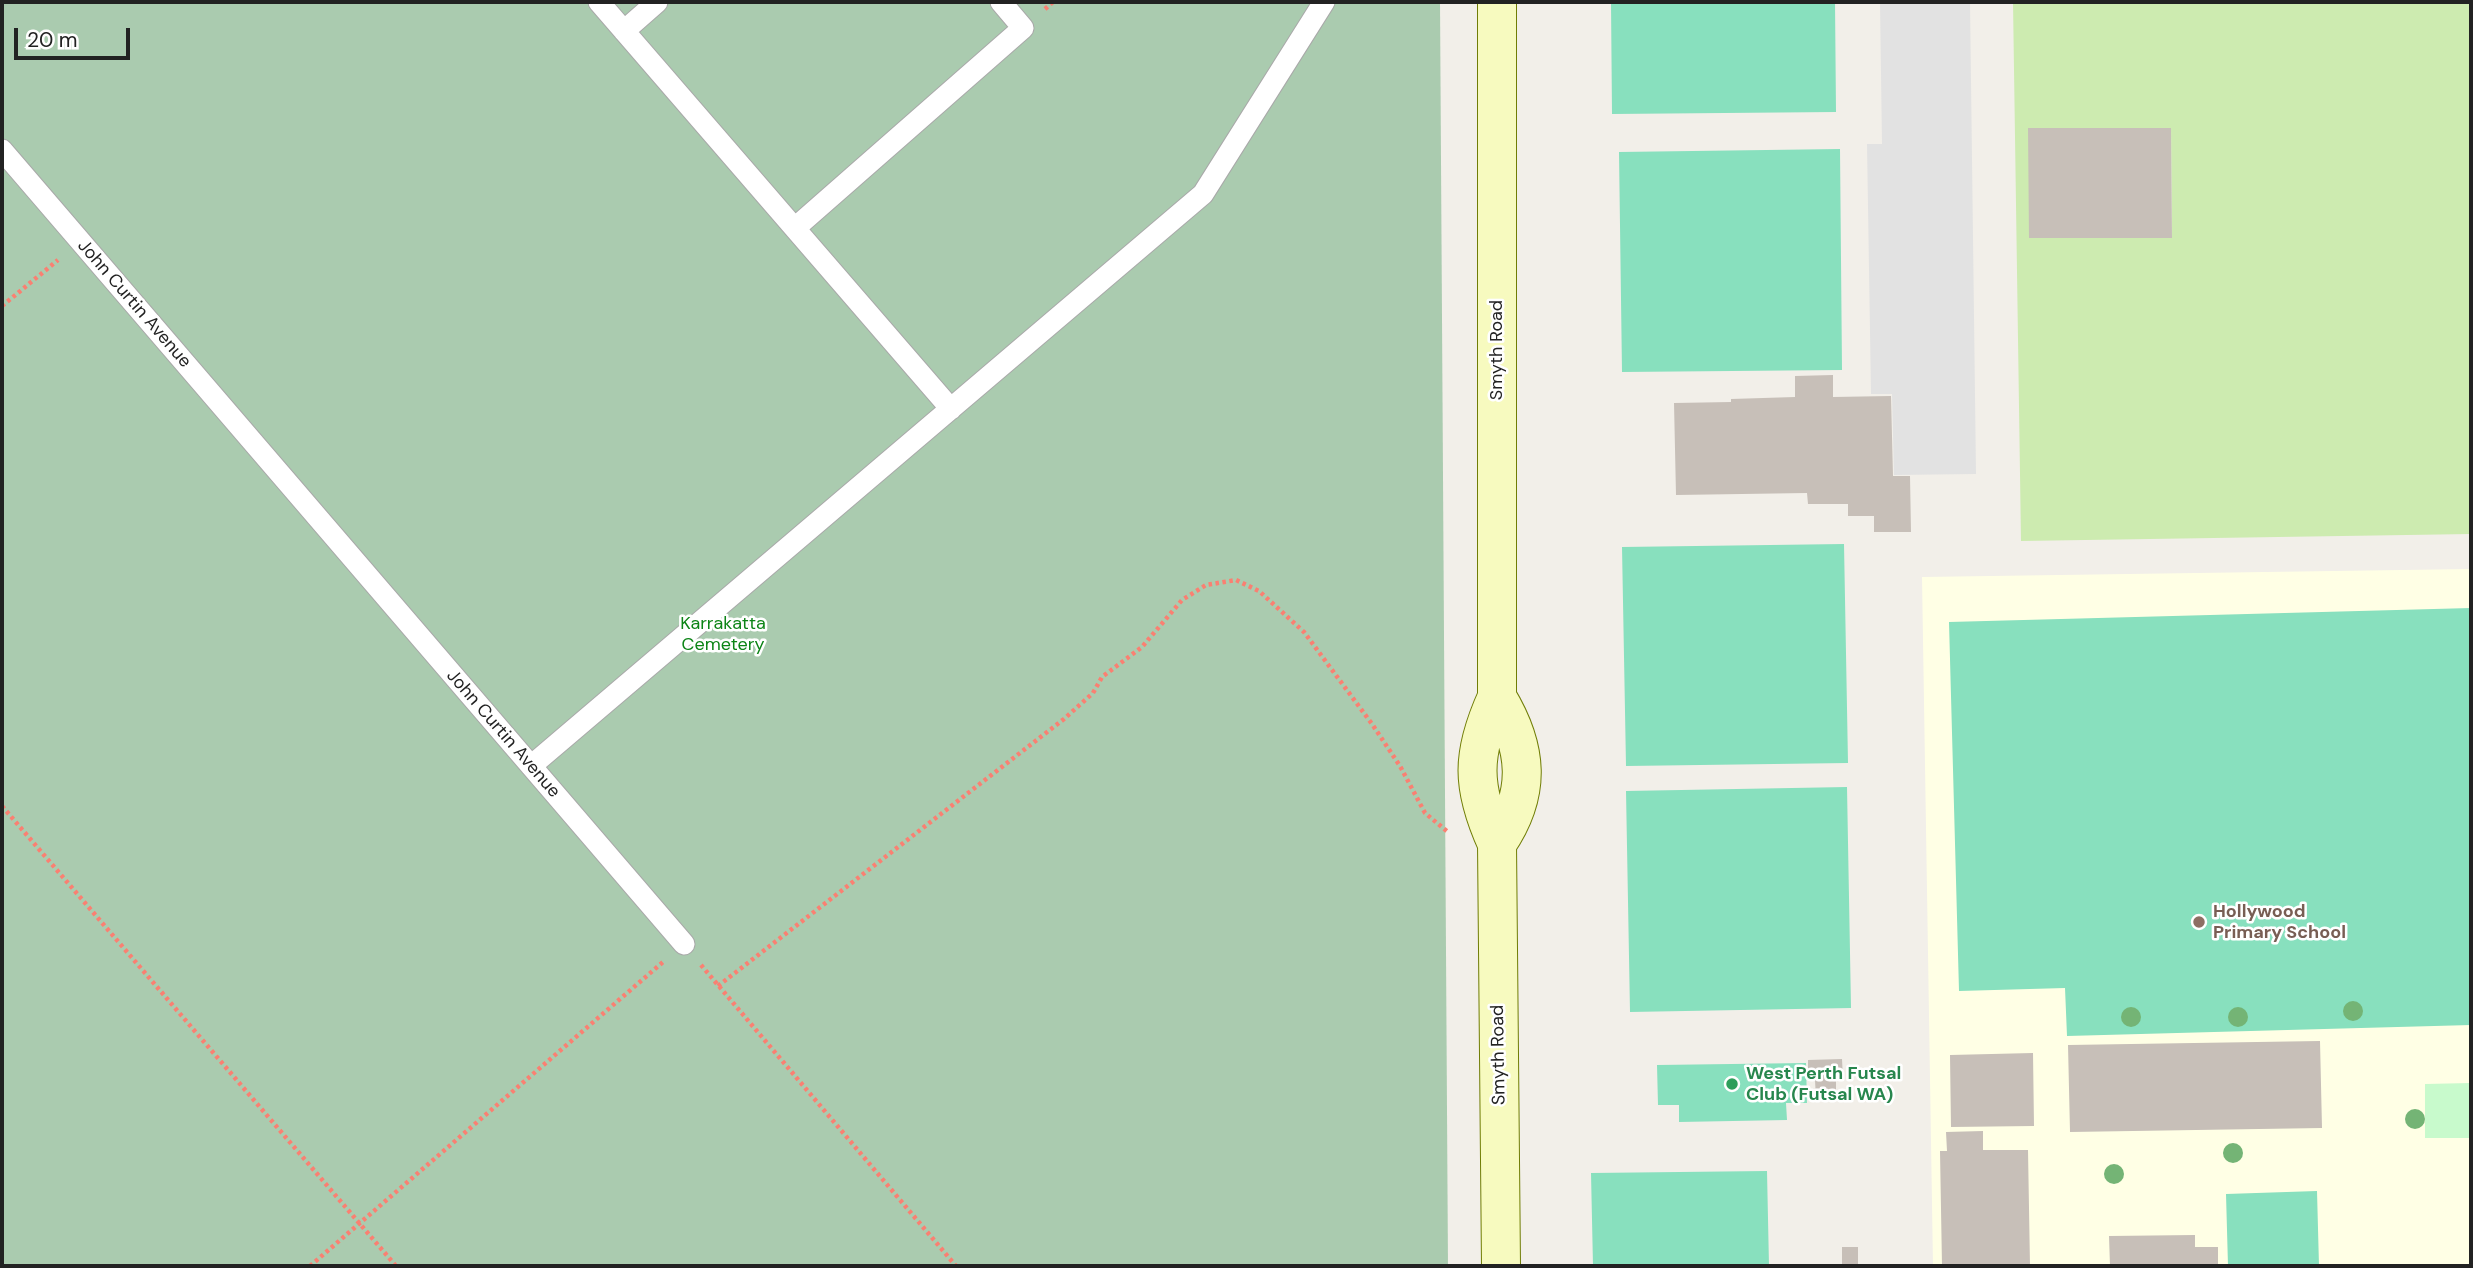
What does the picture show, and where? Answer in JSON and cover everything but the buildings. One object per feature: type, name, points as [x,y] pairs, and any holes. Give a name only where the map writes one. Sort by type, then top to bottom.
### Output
[{"type":"main road","name":"Smyth Road","points":[[1497,2],[1497,698],[1479,744],[1477,768],[1483,814],[1497,849],[1501,1266]]},
{"type":"lane","points":[[599,2],[951,409]]},
{"type":"lane","points":[[624,31],[657,2]]},
{"type":"lane","points":[[795,228],[1023,28],[1000,2]]},
{"type":"lane","points":[[531,766],[1203,194],[1324,2]]},
{"type":"lane","name":"John Curtin Avenue","points":[[2,150],[684,944]]},
{"type":"path","points":[[2,306],[80,242]]},
{"type":"path","points":[[718,986],[1064,719],[1093,693],[1102,677],[1142,647],[1182,600],[1206,585],[1236,580],[1259,591],[1304,632],[1372,724],[1400,766],[1425,813],[1458,841],[1497,849]]},
{"type":"path","points":[[2,806],[396,1266]]},
{"type":"path","points":[[310,1266],[684,944],[956,1266]]},
{"type":"shaded area","points":[[1880,2],[1970,2],[1976,474],[1894,475],[1892,394],[1871,394],[1867,144],[1882,144]]},
{"type":"shaded area","name":"Hollywood Primary School","points":[[2471,569],[2471,1266],[1933,1266],[1922,577]]},
{"type":"green space","name":"Karrakatta Cemetery","points":[[2,2],[1440,2],[1448,1266],[2,1266]]},
{"type":"green space","points":[[1611,2],[1835,2],[1836,112],[1612,114]]},
{"type":"green space","points":[[2013,2],[2471,2],[2471,534],[2021,541]],"holes":[[[2029,128],[2171,128],[2172,238],[2029,238]]]},
{"type":"green space","points":[[1840,149],[1842,370],[1622,372],[1619,152]]},
{"type":"green space","points":[[1844,544],[1848,763],[1626,766],[1622,547]]},
{"type":"green space","points":[[2471,608],[2471,1025],[2067,1036],[2065,988],[1959,991],[1949,622]]},
{"type":"green space","points":[[1847,787],[1851,1008],[1630,1012],[1626,791]]},
{"type":"green space","name":"West Perth Futsal Club (Futsal WA)","points":[[1806,1063],[1807,1103],[1786,1103],[1787,1120],[1679,1122],[1679,1105],[1658,1105],[1657,1065]]},
{"type":"green space","points":[[2471,1083],[2471,1138],[2425,1138],[2425,1084]]},
{"type":"green space","points":[[1767,1171],[1769,1266],[1593,1266],[1591,1173]]},
{"type":"green space","points":[[2317,1191],[2319,1266],[2228,1266],[2226,1194]]},
{"type":"place","name":"Hollywood Primary School","points":[[2199,922]]},
{"type":"place","name":"West Perth Futsal Club (Futsal WA)","points":[[1732,1084]]}]
